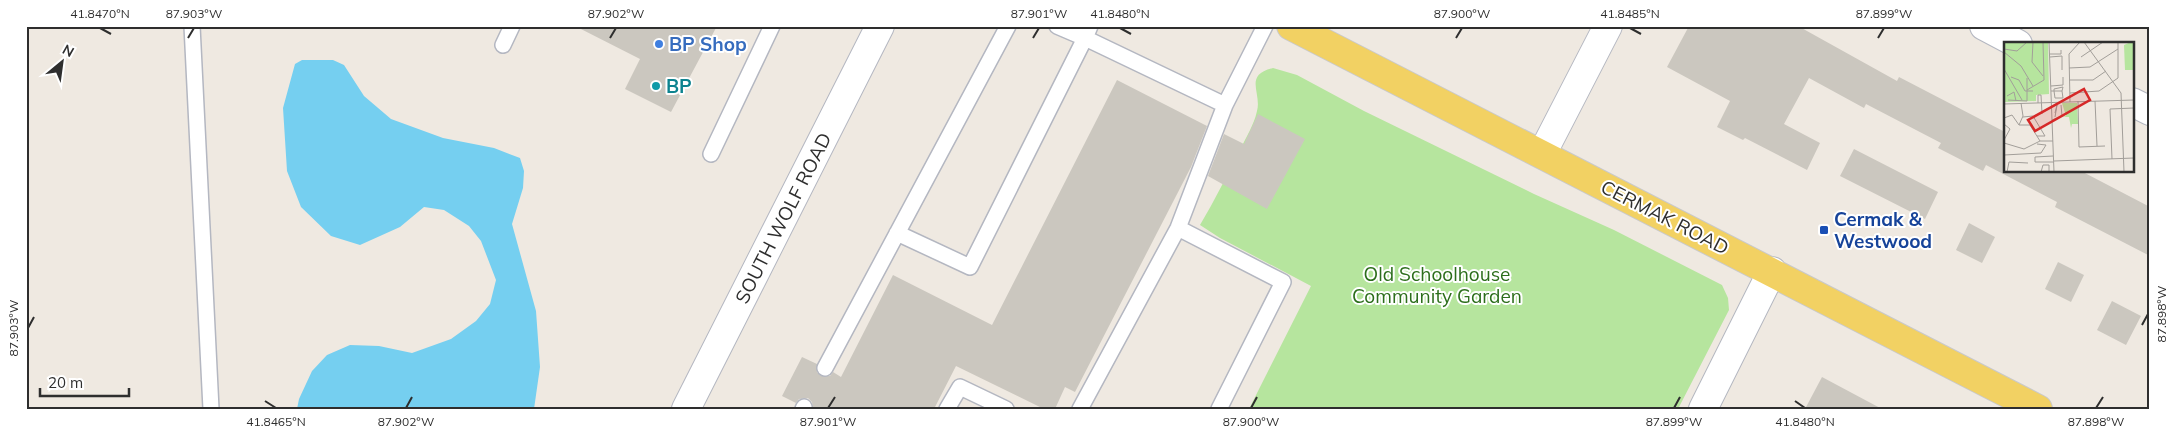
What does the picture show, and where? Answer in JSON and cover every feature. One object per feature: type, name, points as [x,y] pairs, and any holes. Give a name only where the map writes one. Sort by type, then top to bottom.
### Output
[{"type":"main road","name":"CERMAK ROAD","points":[[1291,26],[1323,33],[1542,154],[2038,409]]},
{"type":"main road","points":[[1542,154],[1608,26]]},
{"type":"main road","points":[[1984,26],[2014,42]]},
{"type":"main road","name":"SOUTH WOLF ROAD","points":[[688,408],[878,27]]},
{"type":"main road","points":[[2134,103],[2150,111]]},
{"type":"main road","points":[[1703,409],[1772,271]]},
{"type":"lane","points":[[192,26],[211,409]]},
{"type":"lane","points":[[504,45],[512,26]]},
{"type":"lane","points":[[711,154],[772,26]]},
{"type":"lane","points":[[825,368],[1008,26]]},
{"type":"lane","points":[[1057,26],[1087,32],[1225,105]]},
{"type":"lane","points":[[1080,409],[1178,228],[1225,105],[1265,26]]},
{"type":"lane","points":[[897,233],[970,267],[1087,32]]},
{"type":"lane","points":[[1178,228],[1284,282],[1219,409]]},
{"type":"lane","points":[[947,409],[960,387],[1006,409]]},
{"type":"green space","name":"Old Schoolhouse Community Garden","points":[[1273,68],[1297,75],[1364,111],[1534,194],[1614,230],[1722,285],[1728,298],[1729,310],[1678,409],[1249,409],[1311,286],[1220,238],[1200,225],[1221,188],[1254,121],[1258,104],[1256,80],[1264,71]]},
{"type":"water","points":[[302,60],[333,60],[344,65],[364,96],[391,119],[443,138],[494,148],[520,158],[524,171],[523,188],[512,224],[536,311],[540,367],[534,409],[297,409],[299,399],[312,371],[327,355],[350,345],[379,346],[412,353],[451,339],[476,321],[490,304],[496,280],[481,241],[469,226],[444,210],[424,207],[400,227],[360,245],[331,236],[301,207],[287,171],[283,108],[295,64]]},
{"type":"building","name":"BP Shop","points":[[575,26],[717,26],[671,112],[625,89],[640,59]]},
{"type":"building","points":[[1689,26],[1798,26],[1897,81],[1899,77],[2004,131],[2004,172],[2083,172],[2150,207],[2150,256],[2055,207],[2057,202],[1986,165],[1983,171],[1938,148],[1941,143],[1866,104],[1864,108],[1809,78],[1784,124],[1820,143],[1807,170],[1745,138],[1743,140],[1717,127],[1730,101],[1667,67]]},
{"type":"building","points":[[1117,80],[1207,126],[1191,167],[1075,392],[1065,387],[1055,409],[1044,409],[956,366],[934,409],[813,409],[812,402],[808,398],[799,399],[796,403],[782,396],[802,357],[817,364],[817,372],[821,376],[830,376],[833,372],[841,377],[893,275],[992,325]]},
{"type":"building","points":[[1258,114],[1305,139],[1267,209],[1208,176],[1224,134],[1244,144]]},
{"type":"building","points":[[1854,149],[1938,192],[1925,219],[1840,176]]},
{"type":"building","points":[[1969,223],[1995,237],[1982,263],[1956,250]]},
{"type":"building","points":[[2058,262],[2084,275],[2071,302],[2045,289]]},
{"type":"building","points":[[2112,301],[2141,316],[2126,345],[2097,330]]},
{"type":"building","points":[[1822,377],[1882,409],[1805,409]]},
{"type":"place","name":"BP Shop","points":[[659,44]]},
{"type":"place","name":"BP","points":[[656,86]]},
{"type":"place","name":"Cermak & Westwood","points":[[1824,230]]}]
